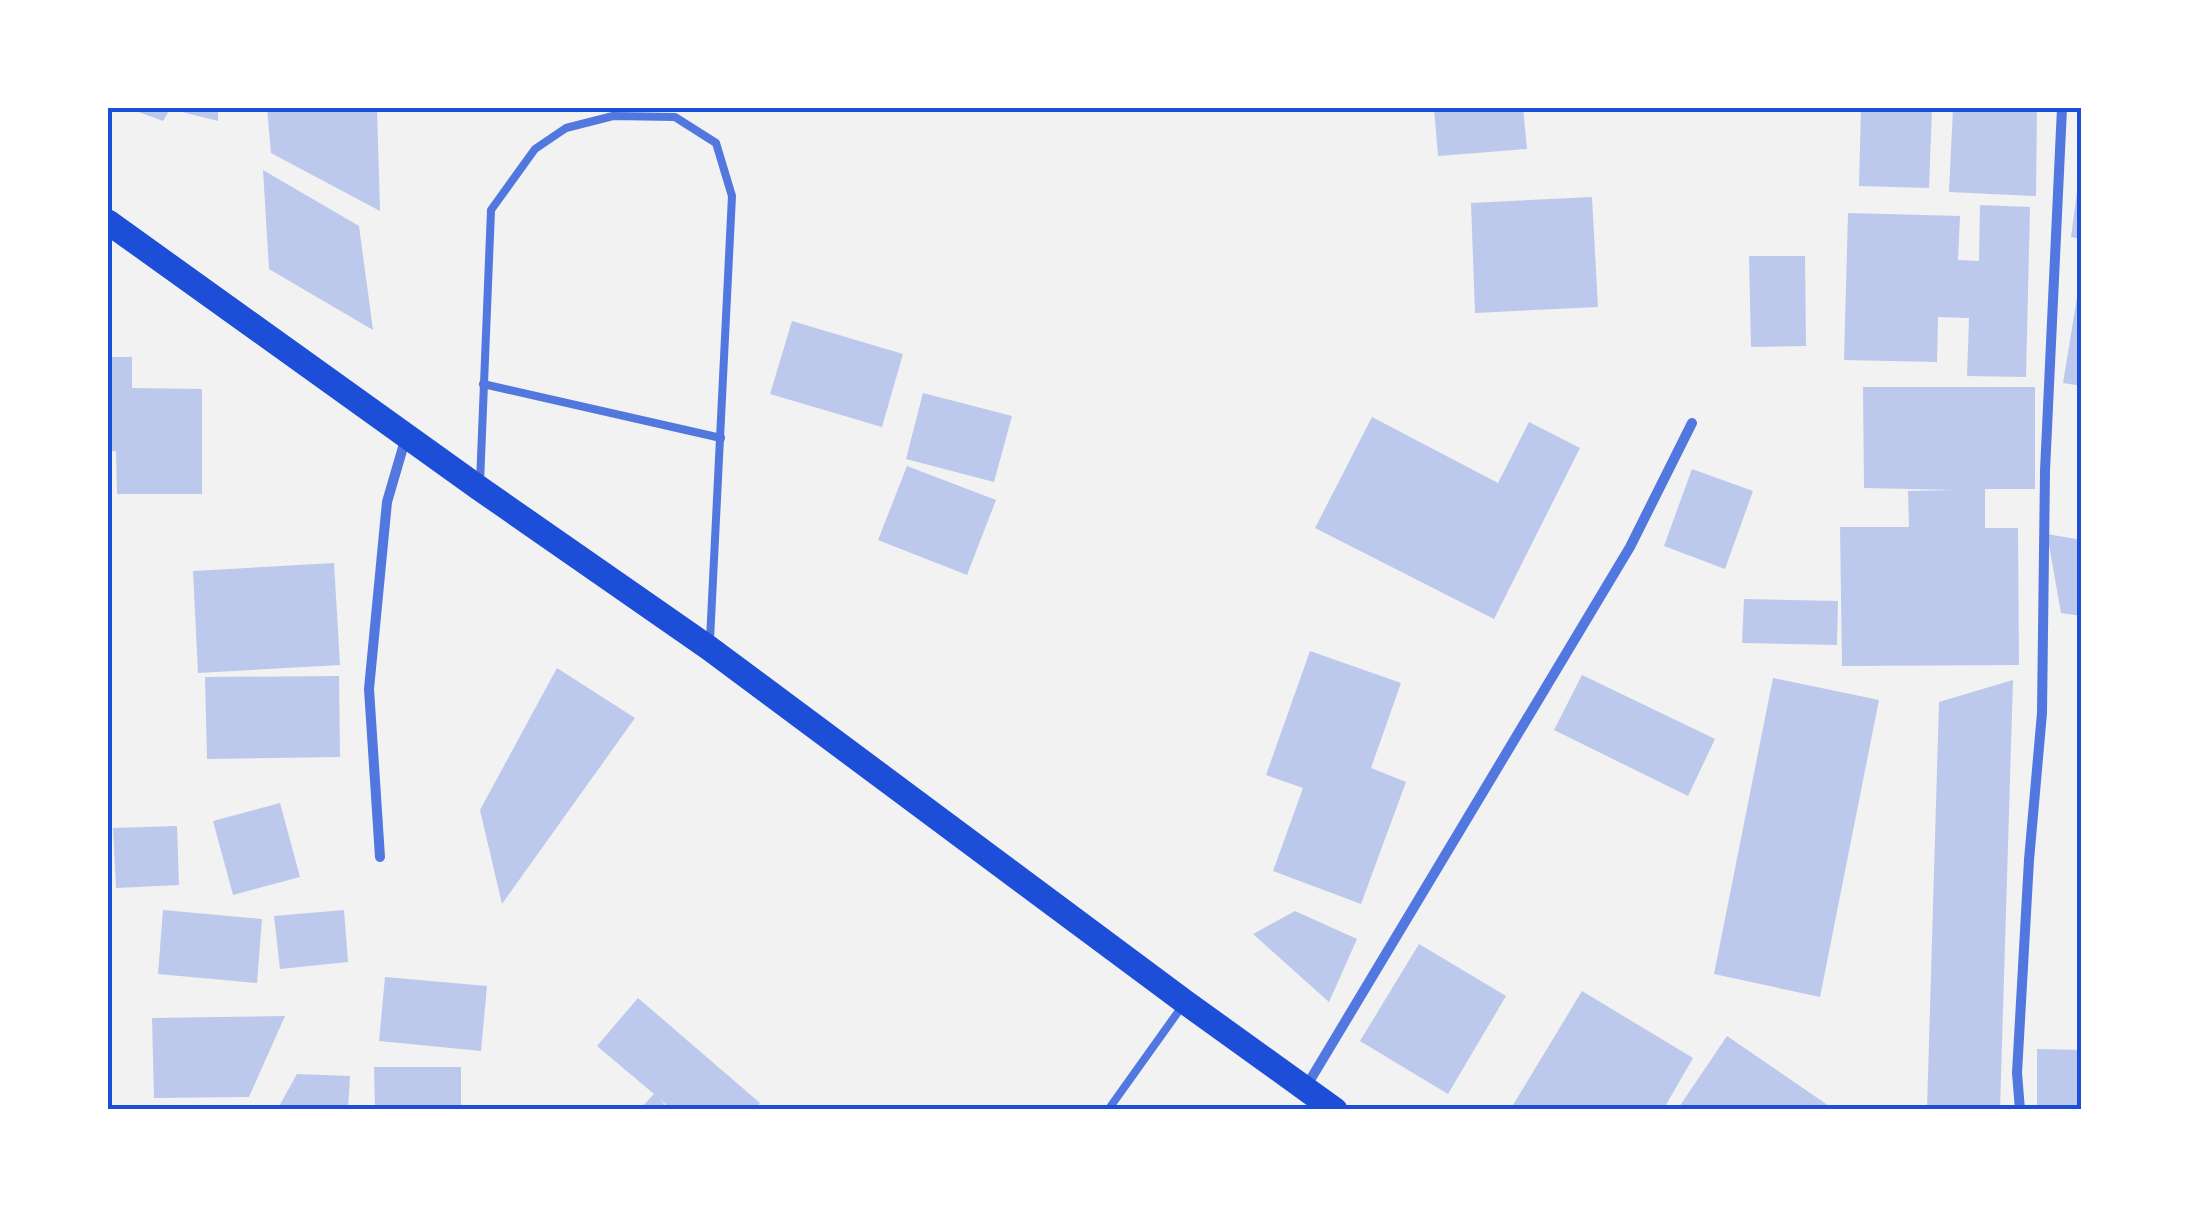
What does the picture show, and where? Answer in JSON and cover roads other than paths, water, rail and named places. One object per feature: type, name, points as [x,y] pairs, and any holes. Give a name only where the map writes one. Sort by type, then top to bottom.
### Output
[{"type":"main road","points":[[108,222],[709,648],[1336,1110]]},
{"type":"street","points":[[2020,1110],[2016,1073],[2042,713],[2045,471],[2062,108]]},
{"type":"street","points":[[1305,1088],[1620,564],[1692,423]]},
{"type":"street","points":[[380,857],[369,688],[386,502],[406,436]]},
{"type":"lane","points":[[479,488],[490,210],[534,149],[566,128],[612,116],[674,117],[716,143],[732,196],[709,648]]},
{"type":"lane","points":[[483,384],[720,438]]},
{"type":"lane","points":[[1108,1110],[1186,1002]]}]
